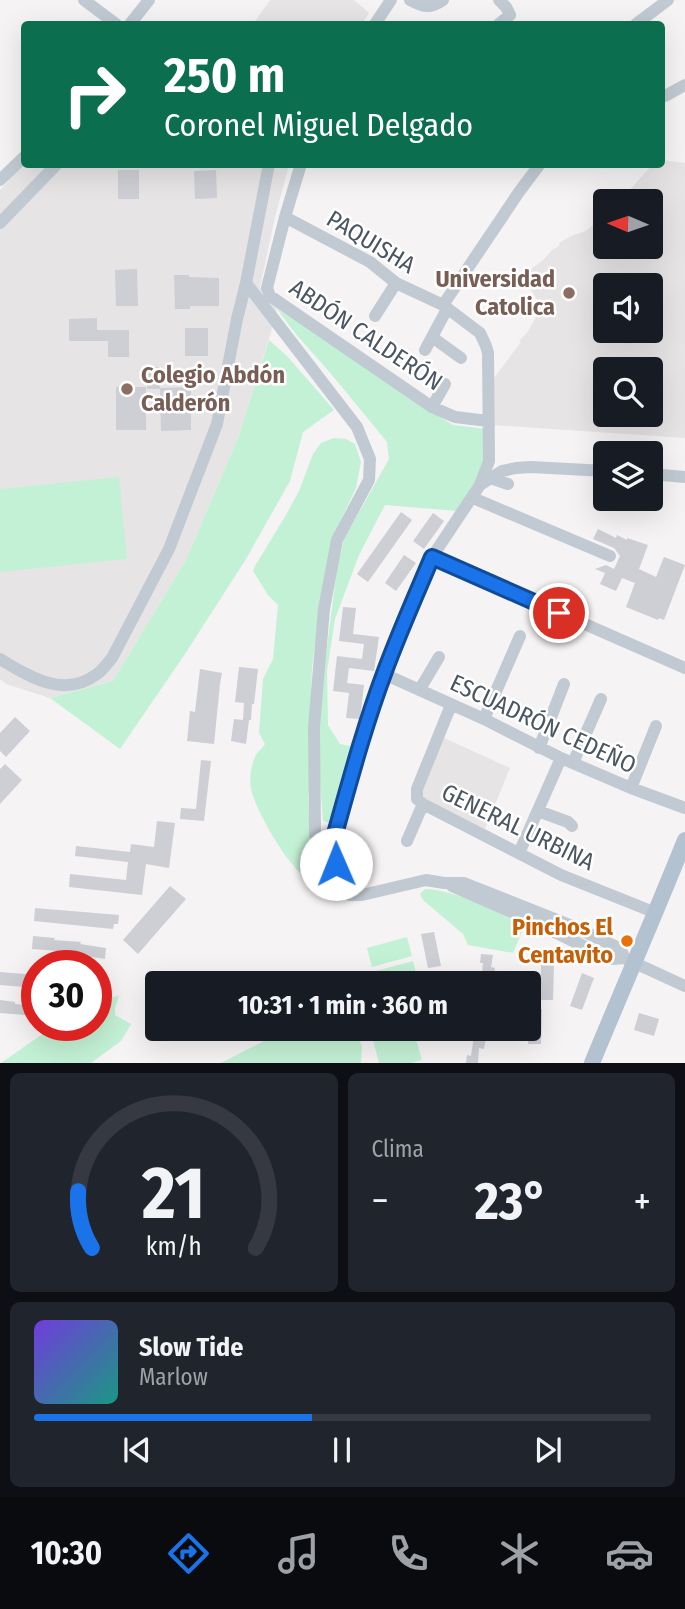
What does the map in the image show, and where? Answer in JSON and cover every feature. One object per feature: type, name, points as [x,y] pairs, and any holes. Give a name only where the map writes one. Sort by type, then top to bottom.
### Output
[{"type":"main road","points":[[592,1063],[629,960],[656,913],[685,840]]},
{"type":"street","points":[[84,0],[112,21]]},
{"type":"street","points":[[132,21],[149,0]]},
{"type":"street","points":[[377,21],[391,0]]},
{"type":"street","points":[[410,0],[427,7],[443,0]]},
{"type":"street","points":[[499,0],[510,15],[503,21]]},
{"type":"street","points":[[640,21],[668,0]]},
{"type":"street","points":[[665,96],[685,85]]},
{"type":"street","points":[[0,180],[21,160]]},
{"type":"street","points":[[0,223],[53,168]]},
{"type":"street","points":[[0,659],[32,678],[57,685],[79,685],[99,673],[112,658],[169,549],[217,424],[268,168]]},
{"type":"street","name":"ABDÓN CALDERÓN","points":[[300,168],[267,288],[270,296],[432,407],[454,417],[488,421]]},
{"type":"street","points":[[425,350],[445,307],[537,168]]},
{"type":"street","name":"PAQUISHA","points":[[285,217],[369,262],[396,283],[445,307],[480,333],[488,360],[491,478]]},
{"type":"street","points":[[246,283],[357,426],[370,459],[369,480],[337,540],[324,609],[314,727],[315,834],[319,859],[327,880],[338,890],[350,895],[362,895],[426,880],[444,883],[602,955],[629,960],[685,986]]},
{"type":"street","points":[[375,316],[396,283]]},
{"type":"street","points":[[432,337],[461,358]]},
{"type":"street","points":[[432,407],[445,384]]},
{"type":"street","points":[[361,876],[350,875],[336,864],[332,851],[333,841],[355,761],[384,674],[432,557],[472,498],[491,478],[531,467],[593,470]]},
{"type":"street","points":[[663,475],[685,477]]},
{"type":"street","points":[[491,478],[508,484]]},
{"type":"street","points":[[472,498],[610,556]]},
{"type":"street","points":[[432,557],[685,668]]},
{"type":"street","points":[[484,719],[520,636]]},
{"type":"street","points":[[420,690],[439,657]]},
{"type":"street","name":"ESCUADRÓN CEDEÑO","points":[[384,674],[484,719],[567,761],[685,808]]},
{"type":"street","points":[[539,748],[564,684]]},
{"type":"street","points":[[519,853],[538,811],[601,699]]},
{"type":"street","name":"GENERAL URBINA","points":[[451,705],[417,789],[417,799],[561,875],[656,913]]},
{"type":"street","points":[[631,788],[656,726]]},
{"type":"street","points":[[407,841],[423,804]]},
{"type":"street","points":[[538,811],[572,826]]},
{"type":"shaded area","points":[[270,0],[354,0],[369,13],[364,21],[255,21]]},
{"type":"shaded area","name":"Universidad Catolica","points":[[665,160],[685,163],[685,438],[493,425],[494,378],[539,312],[538,301],[522,276],[560,245],[559,243],[586,231],[593,225],[593,259],[663,259],[663,189],[631,189],[649,168],[665,168]]},
{"type":"shaded area","name":"Colegio Abdón Calderón","points":[[21,166],[288,168],[260,287],[277,309],[238,438],[186,560],[113,681],[50,698],[6,684],[0,679],[0,190]]},
{"type":"shaded area","points":[[442,737],[510,768],[485,829],[420,796]]},
{"type":"green space","points":[[277,309],[338,345],[394,387],[453,425],[486,429],[486,448],[479,476],[458,511],[385,505],[359,555],[335,619],[327,671],[328,725],[340,744],[355,747],[333,824],[323,821],[318,754],[319,710],[337,569],[344,539],[389,459],[387,442]]},
{"type":"green space","points":[[269,340],[287,356],[334,410],[303,432],[290,481],[246,559],[120,749],[50,698],[113,681],[186,560],[238,438]]},
{"type":"green space","points":[[334,438],[346,439],[355,444],[361,462],[356,488],[337,528],[312,668],[311,777],[308,796],[321,881],[303,875],[287,858],[264,821],[251,789],[251,768],[265,744],[259,733],[263,679],[273,659],[278,605],[268,595],[253,571],[299,491],[313,454],[321,443]]},
{"type":"green space","points":[[119,477],[127,559],[0,572],[0,489]]},
{"type":"green space","points":[[425,889],[462,897],[522,924],[513,953],[468,945],[463,934],[423,900],[420,894]]},
{"type":"green space","points":[[407,937],[412,956],[372,967],[367,948]]},
{"type":"green space","points":[[413,961],[416,971],[376,971]]},
{"type":"green space","points":[[119,996],[115,1015],[131,1024],[121,1041],[91,1063],[1,1063],[33,1041],[112,1041],[112,997]]},
{"type":"green space","points":[[264,1041],[360,1041],[362,1047],[361,1063],[221,1063]]},
{"type":"green space","points":[[373,1041],[416,1041],[422,1060],[411,1063],[379,1063]]},
{"type":"building","points":[[118,170],[139,170],[139,199],[118,199]]},
{"type":"building","points":[[216,170],[217,198],[195,199],[194,171]]},
{"type":"building","points":[[137,269],[138,306],[116,306],[115,270]]},
{"type":"building","points":[[174,275],[219,278],[219,306],[175,309]]},
{"type":"building","points":[[97,318],[97,330],[129,330],[129,357],[108,357],[108,341],[69,341],[69,319]]},
{"type":"building","points":[[185,328],[208,328],[208,356],[185,356]]},
{"type":"building","points":[[147,367],[160,367],[160,388],[191,387],[191,430],[161,431],[160,389],[147,389]]},
{"type":"building","points":[[116,387],[146,387],[146,430],[116,430]]},
{"type":"building","points":[[401,512],[412,520],[368,582],[357,574]]},
{"type":"building","points":[[433,513],[444,521],[424,549],[413,541]]},
{"type":"building","points":[[598,529],[616,538],[617,535],[648,545],[639,569],[656,577],[664,557],[685,565],[664,620],[626,607],[635,583],[622,578],[616,591],[600,584],[605,573],[595,569],[606,565],[614,569],[620,556],[614,548],[593,539]]},
{"type":"building","points":[[404,555],[416,563],[396,591],[385,583]]},
{"type":"building","points":[[343,607],[356,608],[353,634],[379,637],[374,671],[349,668],[347,683],[364,685],[360,719],[346,718],[349,693],[333,691],[337,656],[362,659],[364,644],[339,641]]},
{"type":"building","points":[[239,667],[258,669],[246,744],[231,741],[234,719],[243,720],[244,703],[235,702]]},
{"type":"building","points":[[200,669],[222,673],[214,744],[187,741],[190,711],[195,712]]},
{"type":"building","points":[[15,717],[30,731],[6,757],[0,751],[0,733]]},
{"type":"building","points":[[201,760],[211,761],[204,821],[180,819],[181,808],[196,809]]},
{"type":"building","points":[[5,764],[22,780],[0,804],[0,769]]},
{"type":"building","points":[[157,821],[175,823],[169,868],[146,864],[142,895],[69,887],[70,874],[126,880],[128,862],[75,856],[76,846],[130,852],[131,844],[154,847]]},
{"type":"building","points":[[170,886],[186,899],[138,954],[123,940]]},
{"type":"building","points":[[35,908],[119,915],[118,924],[114,924],[113,929],[34,921]]},
{"type":"building","points":[[434,932],[441,966],[428,968],[421,934]]},
{"type":"building","points":[[33,936],[106,948],[106,950],[32,949]]},
{"type":"building","points":[[481,954],[493,955],[491,967],[495,968],[495,971],[482,971],[483,963],[480,963]]},
{"type":"building","points":[[541,965],[554,965],[553,1000],[541,1000]]},
{"type":"building","points":[[0,972],[21,974],[21,987],[0,985]]},
{"type":"building","points":[[582,973],[594,978],[582,1010],[570,1006]]},
{"type":"building","points":[[0,1000],[21,1005],[21,1015],[0,1013]]},
{"type":"building","points":[[542,1009],[541,1044],[528,1044],[528,1041],[541,1041]]},
{"type":"building","points":[[639,1013],[659,1019],[654,1036],[634,1030]]},
{"type":"building","points":[[473,1041],[485,1041],[484,1049],[479,1048],[478,1063],[466,1063],[467,1055],[471,1056]]},
{"type":"place","name":"Universidad Catolica","points":[[569,293]]},
{"type":"place","name":"Colegio Abdón Calderón","points":[[127,389]]},
{"type":"place","name":"Pinchos El Centavito","points":[[627,941]]},
{"type":"route","points":[[336,864],[332,851],[333,841],[355,761],[384,674],[432,557],[559,613]]}]
